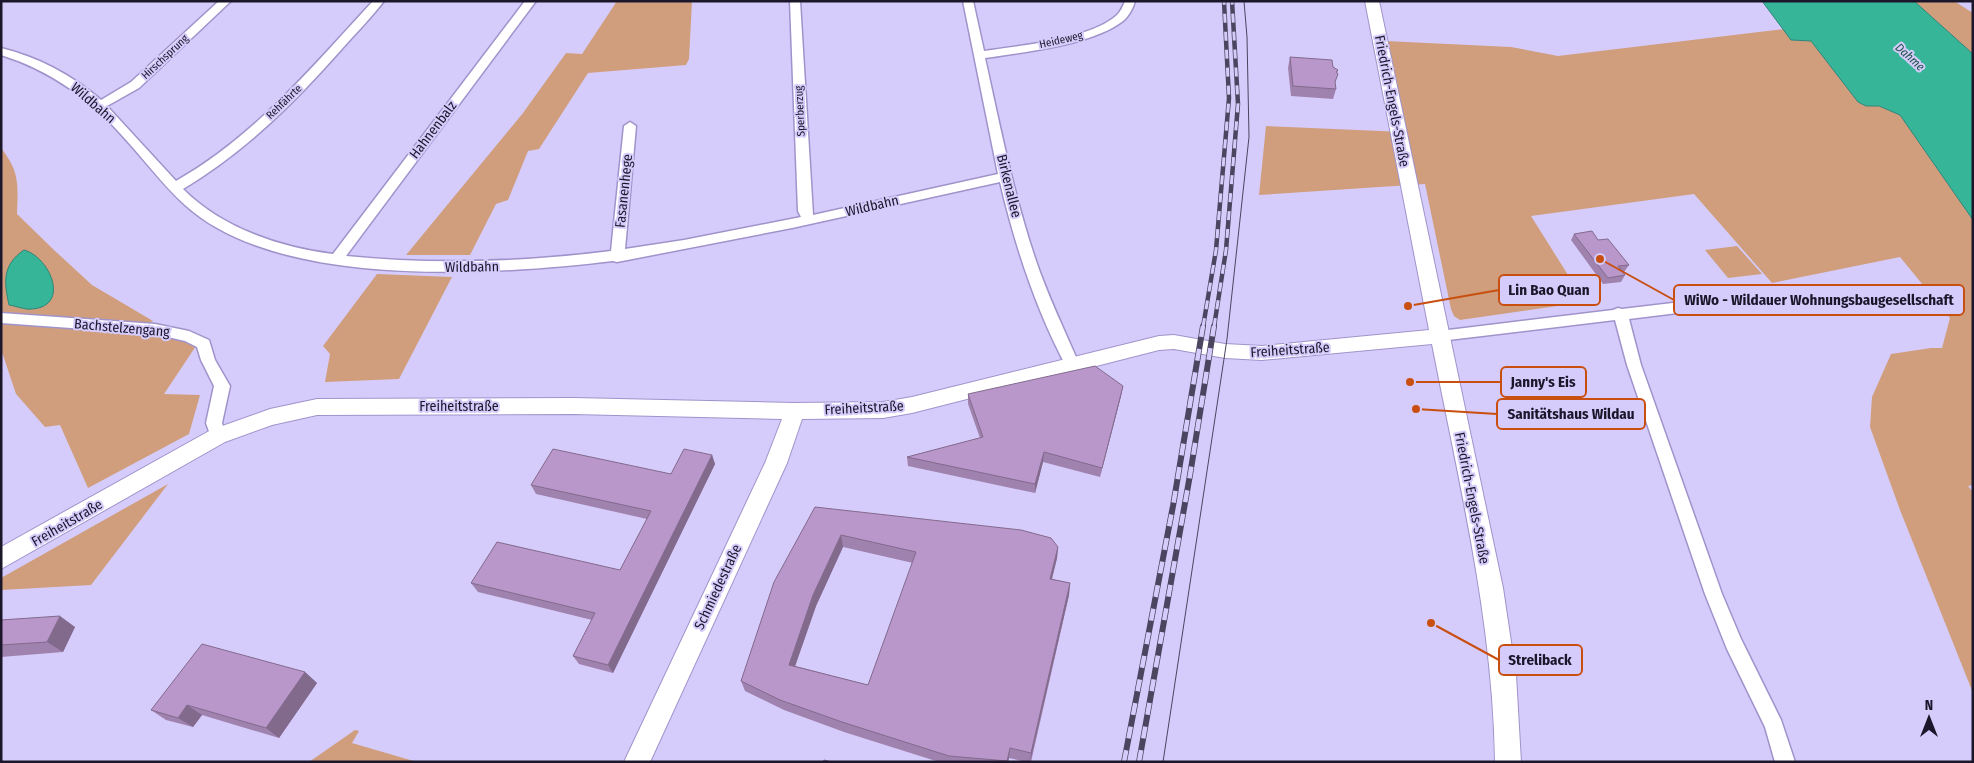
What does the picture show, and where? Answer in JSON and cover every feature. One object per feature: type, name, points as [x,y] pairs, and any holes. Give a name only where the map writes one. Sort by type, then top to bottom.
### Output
[{"type":"street","name":"Hirschsprung","points":[[100,105],[135,85],[226,1]]},
{"type":"street","name":"Rehfährte","points":[[175,188],[196,176],[236,147],[288,100],[379,1]]},
{"type":"street","name":"Hahnenbalz","points":[[336,260],[531,1]]},
{"type":"street","name":"Sperberzug","points":[[795,1],[805,212],[808,220]]},
{"type":"street","name":"Birkenallee","points":[[968,1],[1006,177],[1028,260],[1072,364]]},
{"type":"street","name":"Heideweg","points":[[979,55],[1022,48],[1095,31],[1118,20],[1125,13],[1130,1]]},
{"type":"street","name":"Friedrich-Engels-Straße","points":[[1372,1],[1499,636],[1506,706],[1508,762]]},
{"type":"street","name":"Wildbahn","points":[[1,51],[44,66],[76,86],[100,105],[186,200],[214,219],[246,236],[290,250],[336,260],[458,268],[555,263],[617,257],[667,249],[1006,177]]},
{"type":"street","name":"Fasanenhege","points":[[617,257],[630,126]]},
{"type":"street","name":"Freiheitstraße","points":[[1,559],[218,436],[270,417],[327,406],[564,406],[793,411],[883,410],[912,405],[1159,343],[1174,342],[1225,351],[1262,353],[1440,336],[1782,295]]},
{"type":"street","points":[[1618,314],[1623,321],[1634,365],[1727,628],[1769,712],[1782,743],[1785,762]]},
{"type":"street","name":"Bachstelzengang","points":[[1,318],[155,329],[188,336],[204,344],[208,360],[222,386],[214,423],[218,436]]},
{"type":"street","name":"Schmiedestraße","points":[[637,762],[777,460],[791,424],[793,411]]},
{"type":"shaded area","points":[[617,1],[692,1],[689,59],[686,65],[588,73],[539,149],[528,151],[508,200],[496,204],[470,255],[406,255],[523,113],[566,53],[582,54]]},
{"type":"shaded area","points":[[1914,1],[1954,1],[1973,13],[1973,54]]},
{"type":"shaded area","points":[[1784,29],[1791,40],[1811,41],[1858,102],[1866,106],[1879,106],[1900,115],[1973,220],[1973,485],[1968,486],[1973,492],[1973,693],[1900,510],[1870,427],[1872,397],[1891,354],[1942,348],[1950,318],[1900,257],[1772,283],[1694,194],[1531,216],[1585,302],[1460,320],[1454,316],[1451,309],[1425,184],[1259,195],[1266,126],[1404,132],[1385,41],[1511,47],[1558,56]]},
{"type":"shaded area","points":[[1,148],[15,172],[18,195],[17,214],[92,285],[153,321],[143,326],[1,314]]},
{"type":"shaded area","points":[[1737,246],[1762,274],[1728,278],[1705,250]]},
{"type":"shaded area","points":[[377,274],[452,277],[399,379],[325,382],[330,354],[323,346]]},
{"type":"shaded area","points":[[1,323],[172,336],[196,346],[164,394],[200,395],[189,434],[88,488],[60,425],[45,427],[16,394],[1,349]]},
{"type":"shaded area","points":[[168,484],[91,585],[1,590],[1,578]]},
{"type":"shaded area","points":[[355,730],[359,731],[352,743],[417,762],[309,762]]},
{"type":"water","name":"Dahme","points":[[1762,1],[1914,1],[1973,54],[1973,220],[1900,115],[1879,106],[1866,106],[1858,102],[1811,41],[1791,40]]},
{"type":"water","points":[[24,250],[33,254],[42,262],[52,281],[53,291],[51,300],[44,306],[32,309],[9,305],[6,289],[8,268]]},
{"type":"building","points":[[1290,57],[1332,60],[1333,67],[1338,70],[1336,72],[1338,74],[1335,82],[1336,89],[1293,86]]},
{"type":"building","points":[[1592,231],[1598,240],[1608,239],[1629,265],[1618,266],[1625,275],[1608,278],[1574,234]]},
{"type":"building","points":[[1095,366],[1123,386],[1102,468],[1044,452],[1035,484],[907,457],[983,437],[968,394]]},
{"type":"building","points":[[553,449],[671,474],[684,449],[712,455],[608,665],[573,656],[595,613],[471,583],[497,542],[620,570],[651,511],[531,485]]},
{"type":"building","points":[[815,507],[1021,530],[1051,538],[1058,547],[1050,579],[1070,583],[1031,753],[1010,748],[1007,761],[949,756],[780,700],[741,681],[774,582]],"holes":[[[841,535],[916,552],[868,685],[789,665],[813,595]]]},
{"type":"building","points":[[60,616],[47,642],[1,645],[1,620]]},
{"type":"building","points":[[202,644],[305,672],[266,728],[187,705],[178,718],[151,710]]},
{"type":"tram line","points":[[1163,762],[1227,339],[1249,137],[1247,37],[1244,1]]},
{"type":"railway","points":[[1203,327],[1216,250],[1229,98],[1224,1]]},
{"type":"railway","points":[[1214,327],[1226,250],[1238,104],[1232,1]]},
{"type":"railway","points":[[1124,762],[1173,506],[1203,326]]},
{"type":"railway","points":[[1139,762],[1190,475],[1214,326]]},
{"type":"place","name":"WiWo - Wildauer Wohnungsbaugesellschaft","points":[[1600,259]]},
{"type":"place","name":"Lin Bao Quan","points":[[1408,306]]},
{"type":"place","name":"Janny's Eis","points":[[1410,382]]},
{"type":"place","name":"Sanitätshaus Wildau","points":[[1416,409]]},
{"type":"place","name":"Streliback","points":[[1431,623]]}]
